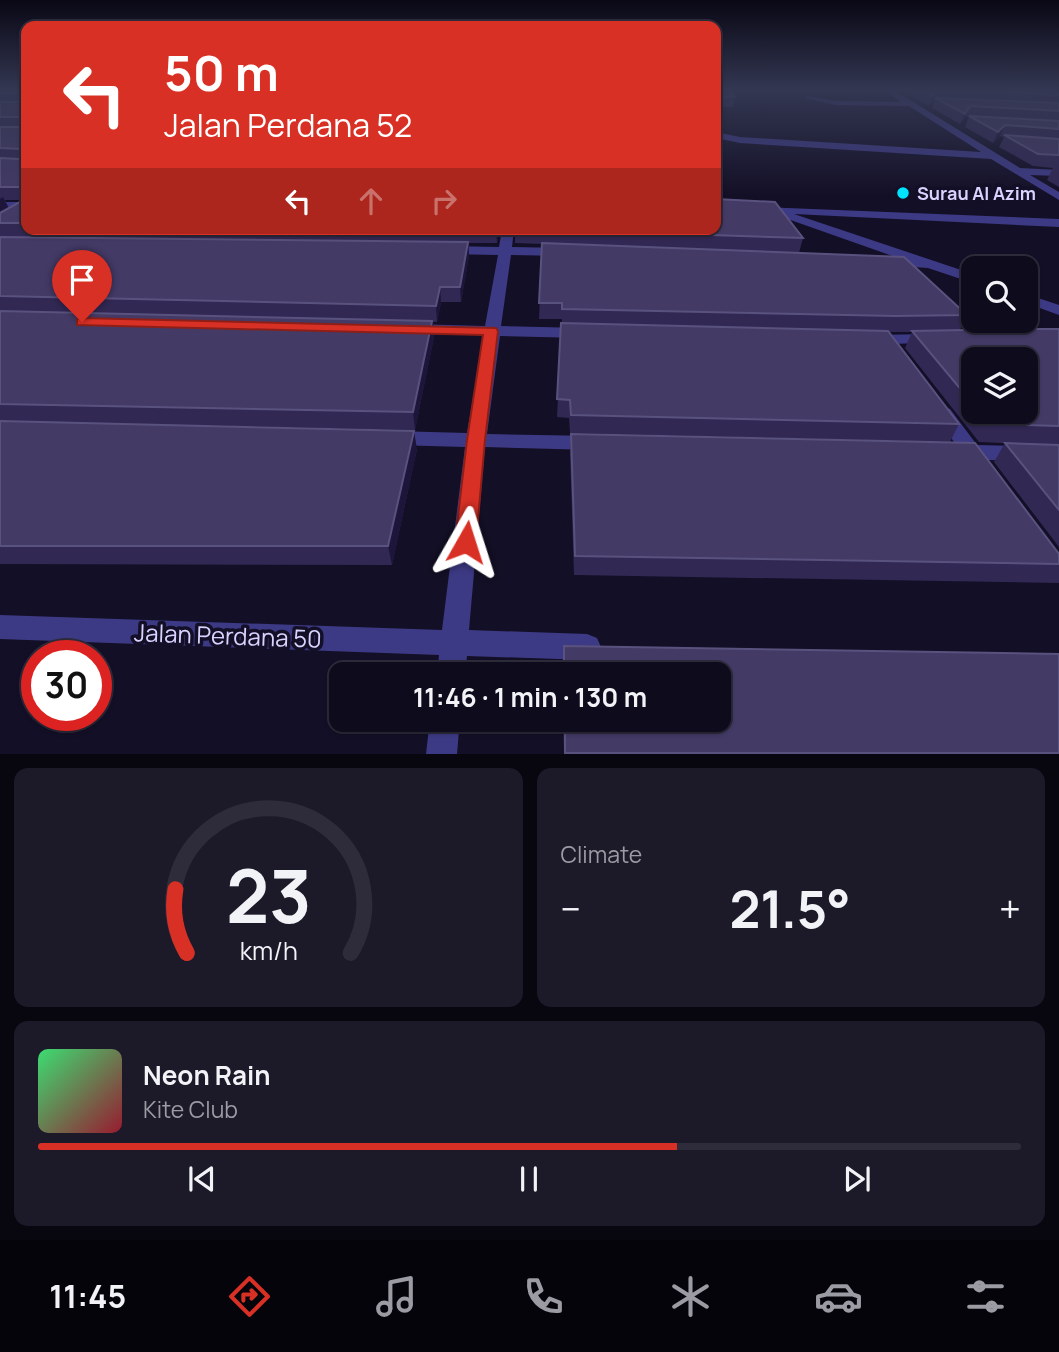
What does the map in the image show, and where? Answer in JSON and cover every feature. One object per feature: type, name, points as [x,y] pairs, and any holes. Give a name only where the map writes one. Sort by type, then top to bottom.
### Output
[{"type":"street","points":[[944,125],[1059,197]]},
{"type":"street","points":[[721,136],[740,140]]},
{"type":"street","points":[[721,141],[994,156]]},
{"type":"street","points":[[1018,171],[1059,173]]},
{"type":"street","points":[[0,205],[21,207]]},
{"type":"street","points":[[721,208],[1059,223]]},
{"type":"street","points":[[770,210],[961,275]]},
{"type":"street","points":[[9,220],[21,211]]},
{"type":"street","points":[[454,662],[476,440],[507,235]]},
{"type":"street","points":[[434,250],[586,253]]},
{"type":"street","points":[[874,262],[929,264]]},
{"type":"street","points":[[1038,302],[1059,310]]},
{"type":"street","points":[[396,329],[600,334]]},
{"type":"street","points":[[861,340],[941,339]]},
{"type":"street","points":[[888,340],[905,363]]},
{"type":"street","points":[[930,396],[988,473]]},
{"type":"street","points":[[378,438],[614,444]]},
{"type":"street","points":[[945,451],[1059,454]]},
{"type":"street","name":"Jalan Perdana 50","points":[[0,627],[606,648]]},
{"type":"street","points":[[441,754],[444,732]]},
{"type":"building","points":[[986,125],[1005,125],[998,132]]},
{"type":"building","points":[[1008,125],[1059,125],[1059,129]]},
{"type":"building","points":[[0,127],[21,127],[21,149],[0,148]]},
{"type":"building","points":[[1004,135],[1059,139],[1059,155],[1038,154]]},
{"type":"building","points":[[0,158],[20,159],[21,187],[0,187]]},
{"type":"building","points":[[21,187],[21,223],[0,223],[0,213],[20,202]]},
{"type":"building","points":[[721,199],[775,202],[803,238],[711,235],[721,235]]},
{"type":"building","points":[[0,237],[468,242],[460,287],[440,287],[436,306],[0,296]]},
{"type":"building","points":[[542,243],[904,257],[961,309],[961,315],[562,309],[562,303],[539,303]]},
{"type":"building","points":[[0,311],[432,321],[413,412],[0,404]]},
{"type":"building","points":[[561,323],[888,331],[959,424],[571,415],[570,400],[557,399]]},
{"type":"building","points":[[1038,329],[1059,329],[1059,426],[990,424],[1038,424],[1038,347],[961,347],[961,390],[912,331],[1038,333]]},
{"type":"building","points":[[0,421],[414,431],[388,546],[0,546]]},
{"type":"building","points":[[571,434],[975,443],[1059,554],[1059,564],[575,556]]},
{"type":"building","points":[[1005,443],[1059,445],[1059,510]]},
{"type":"building","points":[[564,646],[1059,654],[1059,753],[565,753],[565,732],[731,732],[731,662],[564,662]]},
{"type":"place","name":"Surau Al Azim","points":[[903,193]]},
{"type":"route","points":[[82,322],[491,331],[466,542]]}]
